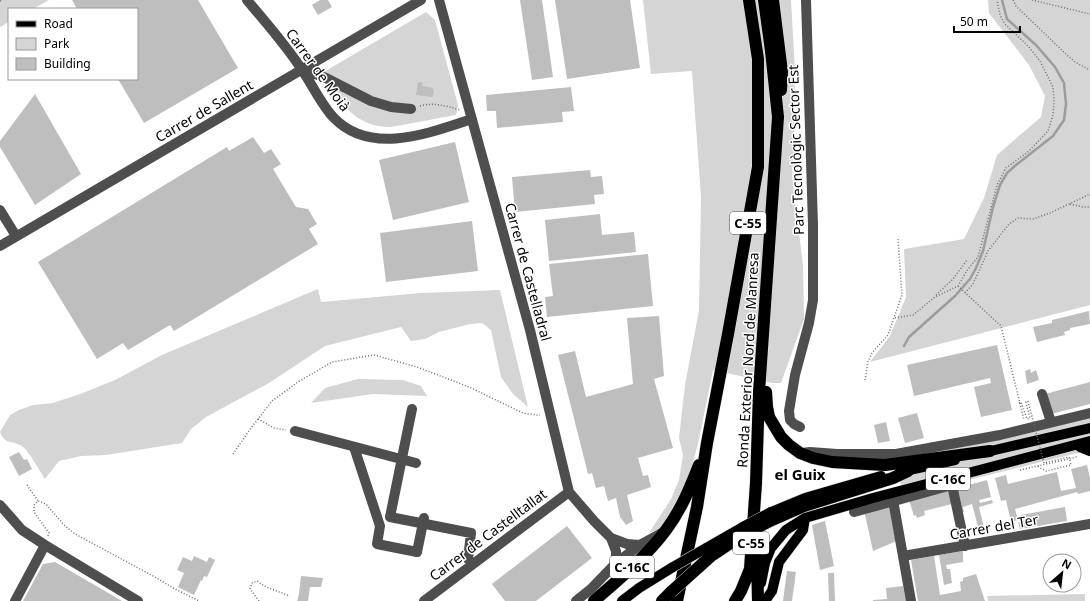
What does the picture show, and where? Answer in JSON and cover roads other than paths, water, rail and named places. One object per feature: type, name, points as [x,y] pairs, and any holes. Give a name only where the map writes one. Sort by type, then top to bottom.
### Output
[{"type":"highway","points":[[740,0],[758,59]]},
{"type":"highway","name":"Ronda Exterior Nord de Manresa","points":[[707,443],[758,167],[758,59],[749,0]]},
{"type":"highway","name":"Ronda Exterior Nord de Manresa","points":[[756,483],[759,392],[778,117],[772,51],[764,0]]},
{"type":"highway","points":[[773,0],[782,72],[778,117]]},
{"type":"highway","points":[[764,315],[769,346],[766,396],[769,417],[781,437],[800,453],[813,458],[832,462],[885,465],[990,451]]},
{"type":"highway","name":"C-16C","points":[[594,601],[635,564],[667,530],[683,504],[690,489],[707,443]]},
{"type":"highway","name":"C-55","points":[[674,596],[697,507],[707,443]]},
{"type":"highway","points":[[662,601],[674,596],[711,556],[771,516],[893,478],[908,471]]},
{"type":"highway","points":[[756,483],[758,601]]},
{"type":"highway","name":"C-55","points":[[735,601],[750,569],[756,483]]},
{"type":"main road","name":"C-16C","points":[[908,471],[1090,428]]},
{"type":"main road","name":"C-16C","points":[[758,601],[765,563],[771,548],[786,530],[805,518],[873,498],[1090,441]]},
{"type":"main road","points":[[1079,452],[1090,445]]},
{"type":"main road","points":[[1069,447],[1079,452],[1090,451]]},
{"type":"main road","name":"C-16C","points":[[622,601],[673,567],[741,528],[771,516]]},
{"type":"main road","points":[[765,601],[772,592],[779,562],[800,539],[805,518]]},
{"type":"street","name":"Carrer de Moià","points":[[247,0],[302,69],[332,117],[346,129],[360,135],[388,140],[426,134],[472,119]]},
{"type":"street","name":"Carrer de Sallent","points":[[0,246],[421,0]]},
{"type":"street","name":"Carrer de Castelladral","points":[[439,0],[530,330],[569,492],[611,538],[626,544],[640,545]]},
{"type":"street","name":"Parc Tecnològic Sector Est","points":[[800,427],[790,420],[789,411],[795,375],[809,323],[813,300],[813,225],[806,0]]},
{"type":"street","points":[[302,69],[326,78],[371,102],[391,107],[411,109]]},
{"type":"street","points":[[0,210],[16,236]]},
{"type":"street","points":[[1042,394],[1051,422]]},
{"type":"street","points":[[412,409],[390,517],[471,533],[468,559],[474,563]]},
{"type":"street","points":[[800,453],[896,454],[1000,435],[1090,413]]},
{"type":"street","points":[[295,431],[416,462]]},
{"type":"street","points":[[990,451],[1000,435]]},
{"type":"street","points":[[354,447],[380,526],[377,544],[417,552],[424,518]]},
{"type":"street","points":[[854,512],[952,484],[965,546]]},
{"type":"street","name":"Carrer de Castelltallat","points":[[424,601],[569,492]]},
{"type":"street","points":[[893,500],[911,601]]},
{"type":"street","points":[[0,505],[22,530],[138,601]]},
{"type":"street","name":"Carrer del Ter","points":[[903,556],[1090,524]]},
{"type":"street","points":[[576,601],[591,589],[616,563],[640,545],[667,530]]},
{"type":"street","points":[[611,538],[616,551],[616,563]]},
{"type":"street","points":[[15,601],[44,544]]},
{"type":"waterway","points":[[904,346],[909,337],[955,296],[970,279],[983,251],[993,207],[1000,185],[1007,173],[1053,136],[1064,120],[1066,104],[1064,83],[1055,67],[1036,45],[1007,19],[1002,0]]},
{"type":"district","name":"el Guix","points":[[800,475]]}]
